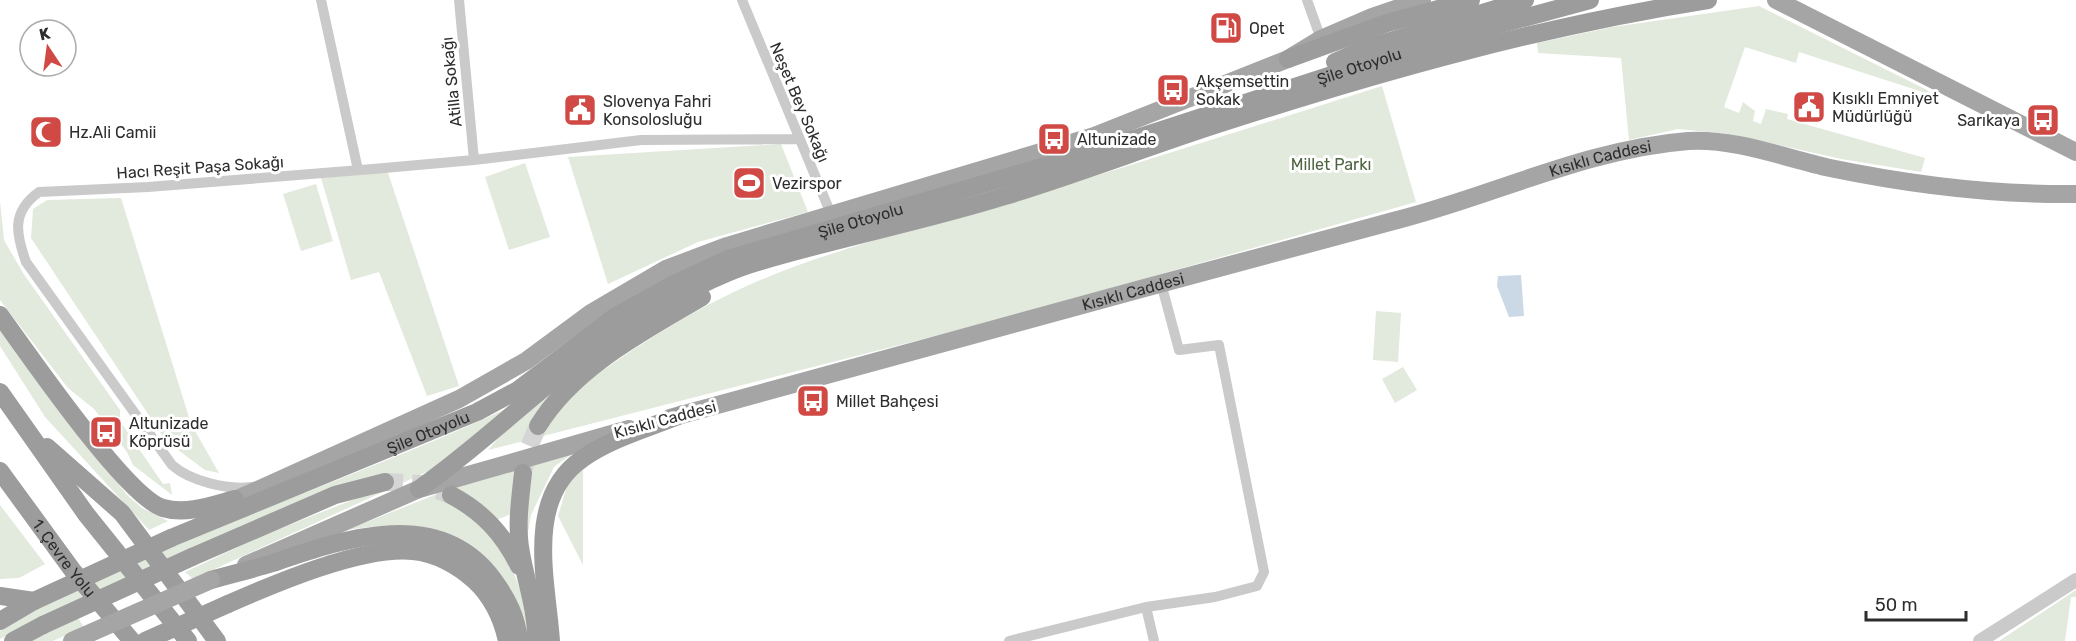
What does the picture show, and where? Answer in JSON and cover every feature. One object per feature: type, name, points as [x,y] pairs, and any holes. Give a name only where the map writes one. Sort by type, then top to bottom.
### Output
[{"type":"highway","points":[[1287,58],[1388,23],[1471,0]]},
{"type":"highway","points":[[1211,112],[1367,48],[1525,0]]},
{"type":"highway","name":"Şile Otoyolu","points":[[171,538],[477,412],[518,390],[616,316],[672,285],[728,259],[1103,149],[1211,112],[1427,44],[1590,0]]},
{"type":"highway","name":"Şile Otoyolu","points":[[419,489],[482,442],[563,372],[626,326],[711,280],[759,261],[1005,196],[1217,124],[1436,57],[1665,7],[1708,0]]},
{"type":"highway","points":[[538,426],[552,403],[568,387],[658,323],[754,271],[810,249]]},
{"type":"highway","points":[[0,315],[125,479],[144,496],[162,508],[192,510],[236,499]]},
{"type":"highway","points":[[0,392],[86,514],[188,641]]},
{"type":"highway","points":[[551,641],[543,529],[547,508],[558,486],[580,460],[597,450],[683,414]]},
{"type":"highway","points":[[25,428],[122,513],[217,641]]},
{"type":"highway","name":"1. Çevre Yolu","points":[[0,471],[74,571],[132,641]]},
{"type":"highway","points":[[523,473],[519,535],[528,590]]},
{"type":"highway","points":[[13,641],[192,557],[335,495],[385,482]]},
{"type":"highway","points":[[451,495],[473,507],[498,531],[521,569],[537,625],[536,641]]},
{"type":"highway","points":[[211,580],[325,544],[393,533],[427,535],[471,555],[488,571],[517,622],[519,641]]},
{"type":"highway","points":[[0,621],[34,601],[171,538]]},
{"type":"highway","points":[[144,641],[295,576],[338,563],[394,551],[415,551],[448,562],[466,573],[483,589],[498,613],[507,641]]},
{"type":"highway","points":[[0,596],[34,601]]},
{"type":"main road","points":[[171,538],[193,522],[236,499],[487,384],[526,361],[591,313],[666,269],[727,246],[1094,136],[1287,58],[1321,39],[1422,0]]},
{"type":"main road","points":[[1776,0],[2075,152]]},
{"type":"main road","name":"Kısıklı Caddesi","points":[[211,580],[419,489],[1161,283],[1408,218],[1606,153],[1648,145],[1695,141],[1737,145],[1829,167],[1950,189],[2076,194]]},
{"type":"main road","points":[[72,641],[211,580]]},
{"type":"street","points":[[321,0],[358,170]]},
{"type":"street","name":"Atilla Sokağı","points":[[459,0],[474,160]]},
{"type":"street","name":"Neşet Bey Sokağı","points":[[742,0],[831,214]]},
{"type":"street","points":[[1306,0],[1321,39]]},
{"type":"street","name":"Hacı Reşit Paşa Sokağı","points":[[274,483],[237,489],[179,471],[26,262],[17,237],[19,216],[27,201],[39,192],[148,187],[474,160],[641,140],[799,139]]},
{"type":"street","points":[[1009,641],[1146,607],[1215,597],[1257,586],[1264,572],[1219,345],[1179,350],[1161,283]]},
{"type":"street","points":[[1980,641],[2076,580]]},
{"type":"street","points":[[1146,607],[1154,641]]},
{"type":"green space","points":[[1759,6],[1927,90],[1932,95],[1799,52],[1796,63],[1745,47],[1724,107],[1739,113],[1743,102],[1755,111],[1753,121],[1761,124],[1766,109],[1788,114],[1787,119],[1925,158],[1921,172],[1841,159],[1730,134],[1678,129],[1629,140],[1621,58],[1538,53],[1537,43],[1613,27]]},
{"type":"green space","name":"Millet Parkı","points":[[1382,86],[1416,202],[1009,317],[488,450],[503,433],[572,376],[530,423],[609,366],[663,331],[749,285],[846,249],[1010,202]]},
{"type":"green space","points":[[781,144],[808,212],[698,242],[608,284],[568,157]]},
{"type":"green space","points":[[525,163],[550,237],[509,250],[485,177]]},
{"type":"green space","points":[[387,170],[459,386],[427,396],[379,272],[351,280],[321,178]]},
{"type":"green space","points":[[316,184],[333,241],[301,251],[283,194]]},
{"type":"green space","points":[[121,198],[191,424],[219,473],[205,470],[166,441],[31,238],[33,209],[47,200]]},
{"type":"green space","points":[[0,201],[4,240],[23,273],[120,410],[120,421],[163,484],[170,483],[172,495],[133,465],[127,452],[94,409],[68,388],[0,300]]},
{"type":"green space","points":[[1376,311],[1401,313],[1398,362],[1373,360]]},
{"type":"green space","points":[[0,328],[127,495],[142,508],[168,521],[149,530],[45,417],[0,346]]},
{"type":"green space","points":[[1403,367],[1417,390],[1395,403],[1382,379]]},
{"type":"green space","points":[[512,406],[435,468],[193,579],[185,572],[264,535],[360,497],[385,474],[57,610],[0,639],[0,631],[16,621],[100,579],[228,523],[418,447]]},
{"type":"green space","points":[[581,447],[554,467],[531,515],[526,543],[511,514],[496,520],[457,506],[491,535],[509,562],[524,601],[529,641],[517,606],[503,578],[486,557],[465,541],[442,531],[414,526],[383,526],[347,530],[472,480]]},
{"type":"green space","points":[[583,467],[583,565],[558,516],[567,486]]},
{"type":"green space","points":[[0,505],[45,564],[19,578],[0,579]]},
{"type":"green space","points":[[2076,590],[2076,597],[2071,597],[2065,641],[1999,641]]},
{"type":"green space","points":[[78,618],[84,627],[53,641],[30,641]]},
{"type":"water","points":[[1521,275],[1524,316],[1509,317],[1497,286],[1498,276]]},
{"type":"tunnel","points":[[523,472],[528,449],[538,426]]},
{"type":"tunnel","points":[[385,482],[421,484],[451,495]]},
{"type":"place","name":"Opet","points":[[1226,28]]},
{"type":"place","name":"Akşemsettin Sokak","points":[[1173,90]]},
{"type":"place","name":"Kısıklı Emniyet Müdürlüğü","points":[[1809,107]]},
{"type":"place","name":"Slovenya Fahri Konsolosluğu","points":[[580,110]]},
{"type":"place","name":"Sarıkaya","points":[[2043,120]]},
{"type":"place","name":"Hz.Ali Camii","points":[[46,132]]},
{"type":"place","name":"Altunizade","points":[[1054,139]]},
{"type":"place","name":"Vezirspor","points":[[749,183]]},
{"type":"place","name":"Millet Bahçesi","points":[[813,401]]},
{"type":"place","name":"Altunizade Köprüsü","points":[[106,432]]}]
